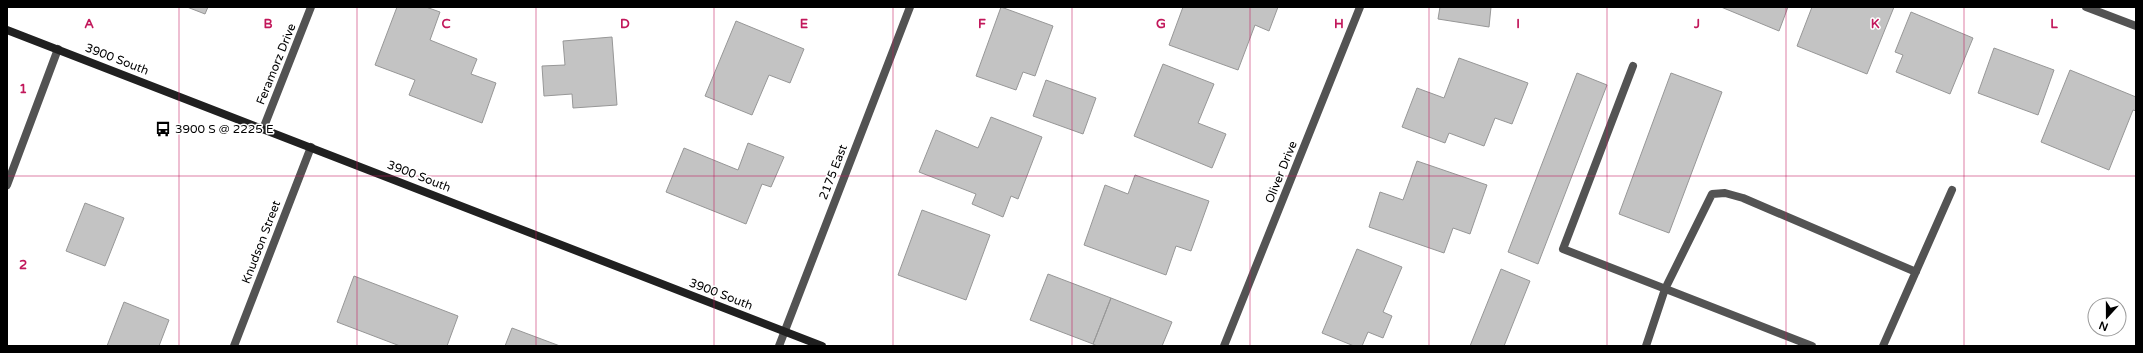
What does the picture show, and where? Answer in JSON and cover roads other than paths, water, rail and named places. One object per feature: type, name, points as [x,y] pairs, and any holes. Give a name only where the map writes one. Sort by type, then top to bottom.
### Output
[{"type":"main road","name":"3900 South","points":[[7,30],[822,346]]},
{"type":"street","name":"Feramorz Drive","points":[[263,129],[311,7]]},
{"type":"street","name":"2175 East","points":[[779,346],[910,7]]},
{"type":"street","name":"Oliver Drive","points":[[1224,346],[1360,7]]},
{"type":"street","points":[[2086,7],[2136,26]]},
{"type":"street","points":[[7,186],[58,49]]},
{"type":"street","points":[[1633,66],[1563,249],[1812,346]]},
{"type":"street","name":"Knudson Street","points":[[234,346],[311,147]]},
{"type":"street","points":[[1883,346],[1952,190]]},
{"type":"street","points":[[1646,346],[1665,289],[1712,194],[1725,192],[1744,198],[1916,272]]},
{"type":"place","name":"3900 S @ 2225 E","points":[[163,129]]}]
